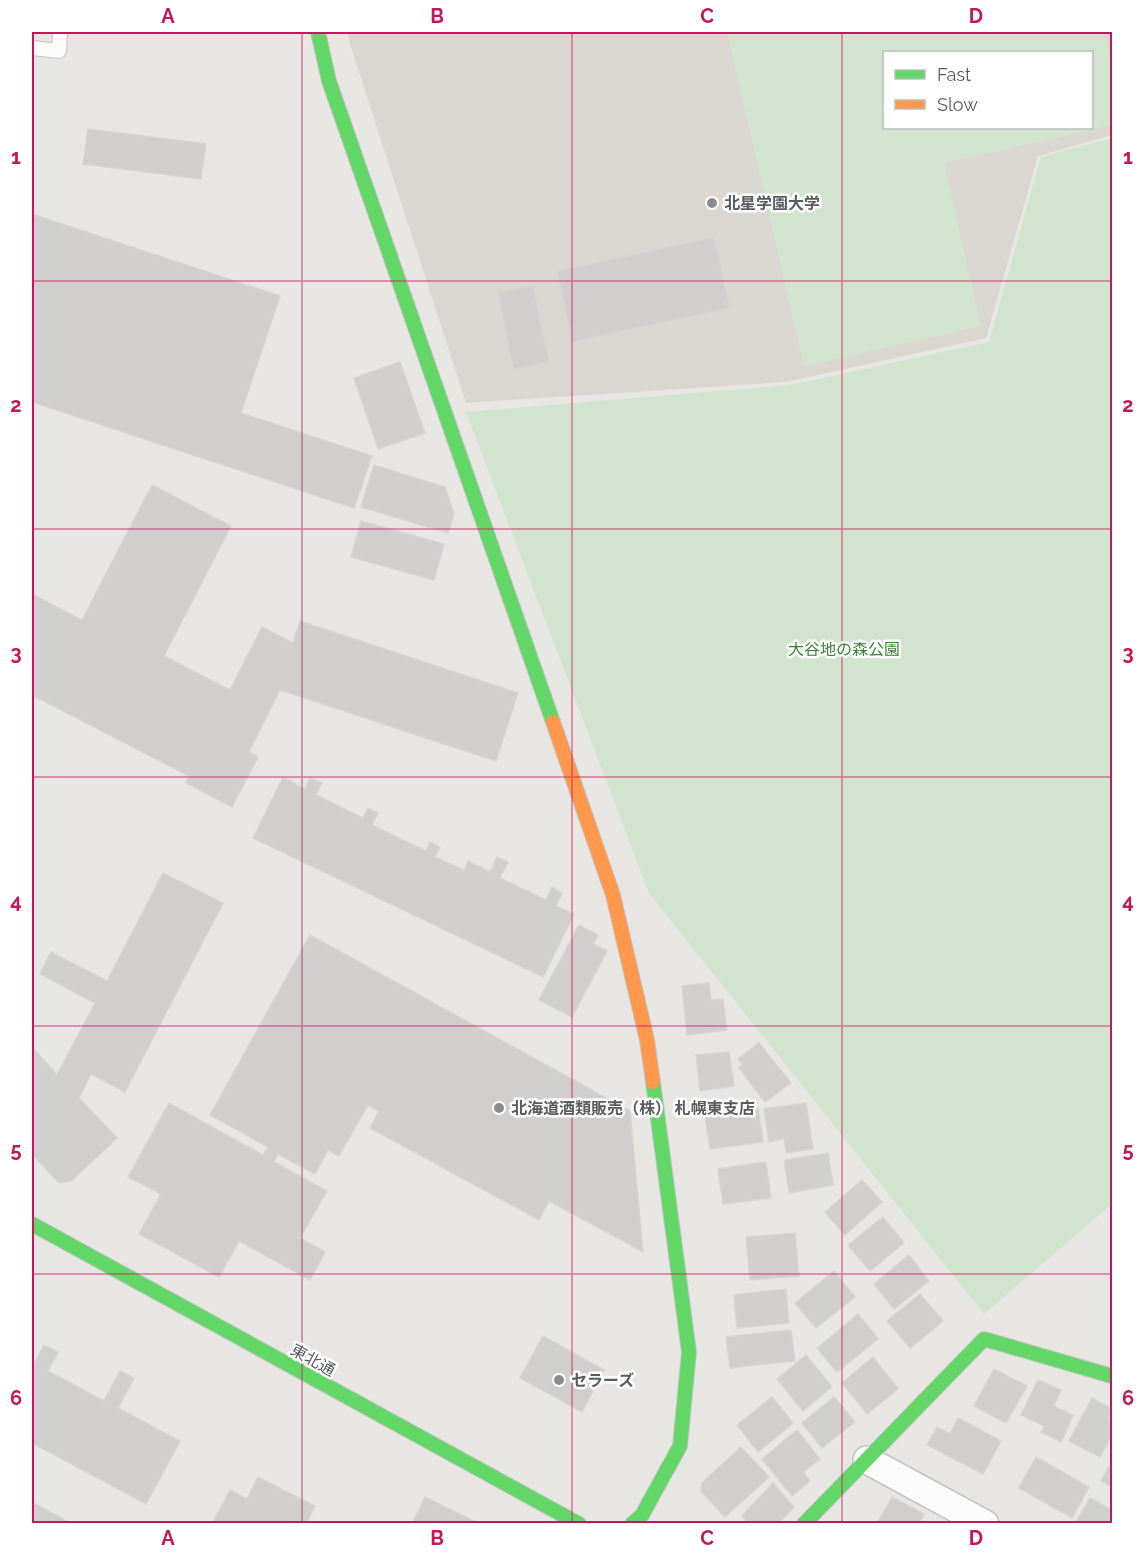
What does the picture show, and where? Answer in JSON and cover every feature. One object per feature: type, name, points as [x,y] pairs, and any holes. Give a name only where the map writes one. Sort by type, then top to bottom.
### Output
[{"type":"street","points":[[318,32],[329,81],[613,895],[647,1040],[689,1352],[680,1446],[642,1515],[632,1524]]},
{"type":"street","name":"東北通","points":[[32,1224],[579,1524]]},
{"type":"street","points":[[804,1524],[984,1339],[1113,1376]]},
{"type":"street","points":[[867,1460],[985,1524]]},
{"type":"lane","points":[[32,48],[59,51],[60,32]]},
{"type":"shaded area","name":"北星学園大学","points":[[348,32],[1112,32],[1112,135],[1038,156],[986,338],[786,382],[466,403]]},
{"type":"green space","points":[[727,32],[1105,32],[1112,66],[1112,125],[944,163],[981,326],[804,366]]},
{"type":"green space","name":"大谷地の森公園","points":[[1112,138],[1112,1204],[984,1314],[649,893],[466,412],[791,385],[989,342],[1041,157]]},
{"type":"building","points":[[88,129],[206,144],[201,179],[83,164]]},
{"type":"building","points":[[32,214],[280,296],[241,413],[372,456],[354,508],[32,402]]},
{"type":"building","points":[[714,237],[730,308],[572,342],[557,271]]},
{"type":"building","points":[[533,285],[549,362],[513,369],[498,292]]},
{"type":"building","points":[[400,362],[425,433],[378,449],[354,378]]},
{"type":"building","points":[[374,465],[445,487],[454,514],[448,533],[361,507]]},
{"type":"building","points":[[152,485],[231,526],[164,656],[230,690],[262,627],[293,643],[300,621],[518,693],[496,761],[280,690],[249,752],[258,757],[232,807],[186,783],[189,776],[32,695],[32,594],[82,620]]},
{"type":"building","points":[[361,521],[444,544],[434,580],[351,557]]},
{"type":"building","points":[[283,777],[305,789],[310,777],[322,783],[316,795],[363,818],[368,808],[378,813],[372,825],[426,851],[430,842],[440,847],[435,857],[464,870],[468,861],[490,872],[497,857],[508,862],[500,878],[546,900],[552,887],[562,893],[556,906],[574,914],[543,977],[253,838]]},
{"type":"building","points":[[163,873],[223,903],[125,1092],[91,1074],[79,1098],[117,1138],[71,1181],[59,1183],[32,1154],[32,1047],[57,1075],[95,1003],[40,974],[51,952],[107,981]]},
{"type":"building","points":[[579,925],[598,935],[593,944],[607,951],[572,1017],[539,1000]]},
{"type":"building","name":"北海道酒類販売（株） 札幌東支店","points":[[310,935],[630,1111],[643,1252],[549,1201],[539,1220],[370,1128],[379,1111],[368,1105],[339,1156],[328,1150],[315,1174],[278,1154],[274,1162],[327,1191],[300,1238],[325,1252],[310,1280],[239,1241],[219,1277],[139,1234],[161,1194],[128,1177],[169,1103],[263,1155],[268,1147],[210,1115]]},
{"type":"building","points":[[709,983],[711,1000],[723,999],[727,1030],[687,1035],[682,986]]},
{"type":"building","points":[[759,1043],[791,1083],[765,1102],[739,1068],[742,1065],[738,1059]]},
{"type":"building","points":[[729,1052],[734,1086],[700,1091],[696,1055]]},
{"type":"building","points":[[806,1103],[813,1149],[786,1153],[784,1139],[769,1142],[764,1109]]},
{"type":"building","points":[[758,1108],[763,1142],[710,1149],[705,1116]]},
{"type":"building","points":[[828,1153],[833,1185],[789,1193],[784,1160]]},
{"type":"building","points":[[766,1162],[771,1198],[723,1204],[718,1169]]},
{"type":"building","points":[[862,1180],[882,1202],[845,1235],[825,1212]]},
{"type":"building","points":[[883,1217],[904,1243],[870,1271],[848,1245]]},
{"type":"building","points":[[795,1233],[799,1276],[750,1280],[746,1237]]},
{"type":"building","points":[[909,1255],[929,1281],[894,1309],[874,1284]]},
{"type":"building","points":[[834,1271],[855,1297],[816,1328],[795,1303]]},
{"type":"building","points":[[786,1289],[789,1323],[737,1328],[734,1295]]},
{"type":"building","points":[[920,1294],[943,1321],[910,1348],[887,1321]]},
{"type":"building","points":[[858,1314],[878,1339],[837,1372],[817,1348]]},
{"type":"building","points":[[791,1330],[795,1361],[730,1368],[726,1337]]},
{"type":"building","points":[[543,1336],[604,1370],[582,1412],[520,1378]]},
{"type":"building","points":[[44,1345],[58,1352],[48,1371],[104,1401],[120,1371],[134,1378],[118,1408],[180,1441],[146,1504],[32,1443],[32,1363],[34,1364]]},
{"type":"building","points":[[806,1355],[832,1387],[803,1411],[777,1379]]},
{"type":"building","points":[[873,1357],[898,1389],[867,1414],[842,1383]]},
{"type":"building","points":[[994,1369],[1027,1386],[1006,1423],[974,1406]]},
{"type":"building","points":[[1038,1380],[1061,1390],[1054,1406],[1073,1415],[1061,1442],[1041,1432],[1044,1426],[1021,1415]]},
{"type":"building","points":[[772,1397],[793,1423],[758,1452],[737,1425]]},
{"type":"building","points":[[834,1397],[855,1422],[822,1448],[802,1423]]},
{"type":"building","points":[[1092,1398],[1112,1409],[1108,1418],[1112,1420],[1112,1434],[1100,1457],[1069,1441]]},
{"type":"building","points":[[958,1418],[1001,1441],[983,1474],[927,1445],[937,1427],[950,1434]]},
{"type":"building","points":[[797,1430],[820,1459],[803,1472],[810,1481],[792,1496],[762,1459]]},
{"type":"building","points":[[741,1447],[769,1477],[725,1517],[701,1491],[702,1483]]},
{"type":"building","points":[[1036,1457],[1089,1487],[1072,1518],[1019,1488]]},
{"type":"building","points":[[1112,1461],[1112,1487],[1101,1481]]},
{"type":"building","points":[[258,1477],[315,1506],[306,1524],[212,1524],[230,1490],[247,1499]]},
{"type":"building","points":[[773,1483],[794,1507],[778,1524],[749,1524],[742,1516]]},
{"type":"building","points":[[425,1497],[480,1524],[412,1524]]},
{"type":"building","points":[[892,1497],[924,1514],[919,1524],[877,1524]]},
{"type":"building","points":[[1090,1498],[1112,1510],[1112,1524],[1075,1524]]},
{"type":"building","points":[[32,1502],[72,1524],[32,1524]]},
{"type":"traffic: fast","points":[[318,32],[329,81],[553,722]]},
{"type":"traffic: fast","points":[[632,1524],[642,1515],[680,1446],[689,1352],[653,1082]]},
{"type":"traffic: fast","points":[[32,1224],[579,1524]]},
{"type":"traffic: fast","points":[[804,1524],[984,1339],[1112,1376]]},
{"type":"traffic: slow","points":[[553,722],[613,895],[647,1040],[653,1082]]},
{"type":"place","name":"北星学園大学","points":[[712,203]]},
{"type":"place","name":"北海道酒類販売（株） 札幌東支店","points":[[499,1108]]},
{"type":"place","name":"セラーズ","points":[[559,1380]]}]
